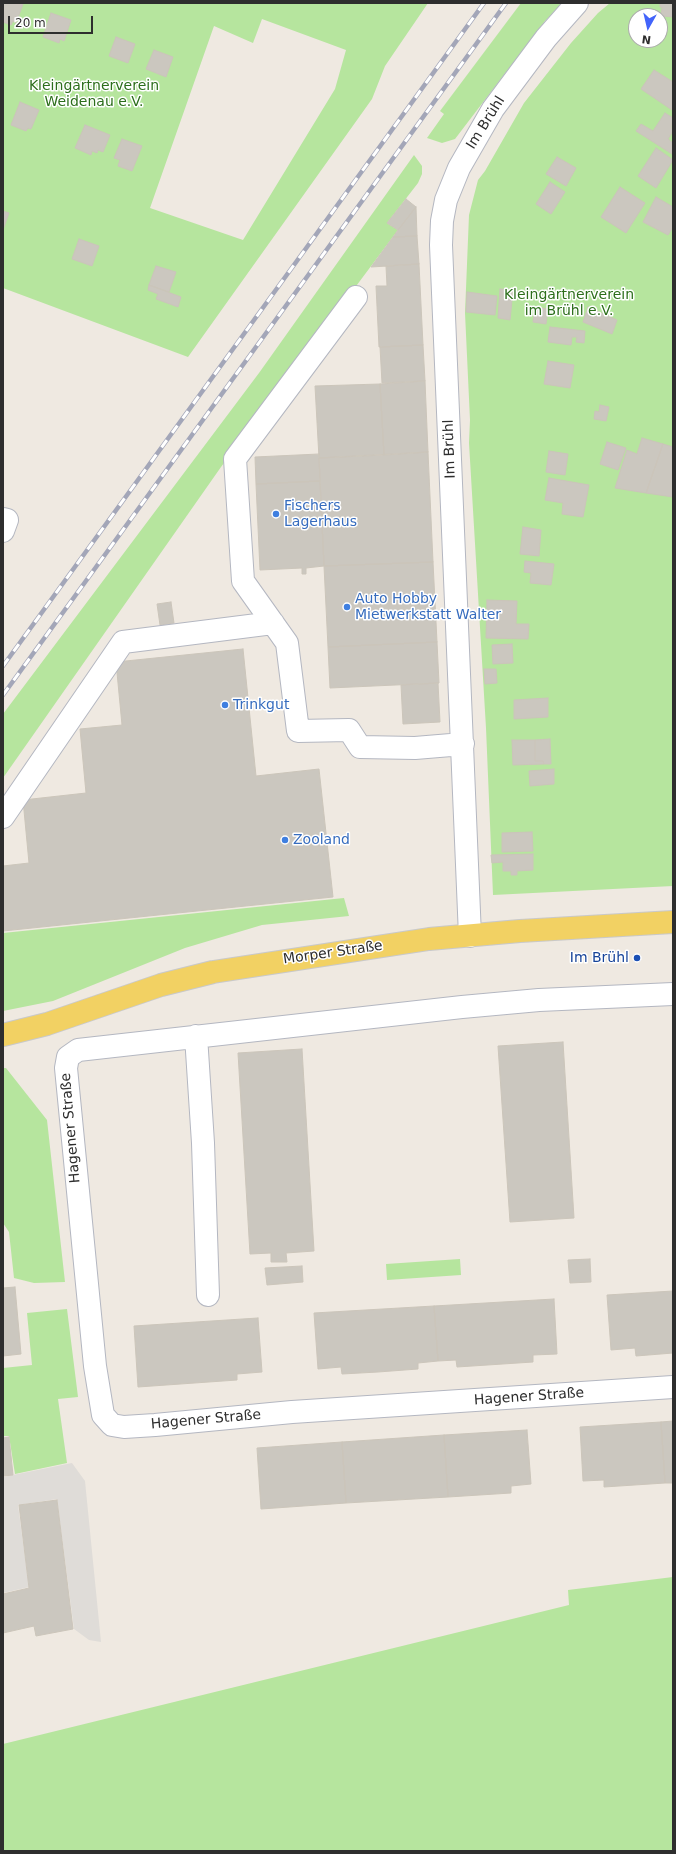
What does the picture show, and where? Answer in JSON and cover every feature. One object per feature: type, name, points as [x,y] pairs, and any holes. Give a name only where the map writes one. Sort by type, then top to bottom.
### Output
[{"type":"main road","name":"Morper Straße","points":[[3,1035],[47,1024],[161,985],[213,972],[429,939],[673,922]]},
{"type":"street","name":"Im Brühl","points":[[470,936],[442,253],[442,221],[446,200],[459,168],[492,109],[546,38],[577,3]]},
{"type":"street","points":[[356,297],[235,459],[243,581],[287,642],[298,731],[349,730],[360,748],[415,748],[463,744]]},
{"type":"street","points":[[3,519],[7,520],[3,531]]},
{"type":"street","points":[[3,817],[123,642],[273,623]]},
{"type":"street","points":[[208,1295],[203,1143],[196,1036],[538,1000],[673,994]]},
{"type":"street","name":"Hagener Straße","points":[[196,1036],[78,1050],[68,1057],[66,1075],[95,1366],[103,1415],[112,1424],[124,1427],[155,1425],[292,1412],[673,1387]]},
{"type":"green space","name":"Kleingärtnerverein Weidenau e.V.","points":[[3,3],[428,3],[385,66],[372,99],[188,357],[3,288]],"holes":[[[262,19],[346,50],[335,89],[243,240],[150,208],[214,26],[253,43]]]},
{"type":"green space","points":[[521,3],[562,3],[545,21],[455,139],[442,143],[427,138],[444,114],[440,111]]},
{"type":"green space","name":"Kleingärtnerverein im Brühl e.V.","points":[[610,3],[673,3],[673,886],[493,895],[486,728],[469,443],[470,420],[465,313],[469,215],[478,180],[485,171],[524,103],[571,43],[598,13]]},
{"type":"green space","points":[[414,155],[422,166],[422,174],[418,183],[387,223],[398,230],[221,467],[3,778],[3,714],[259,373]]},
{"type":"green space","points":[[344,898],[349,916],[262,925],[185,948],[53,1001],[3,1011],[3,933]]},
{"type":"green space","points":[[3,1068],[6,1068],[47,1120],[65,1282],[34,1283],[14,1278],[9,1232],[3,1223]]},
{"type":"green space","points":[[460,1259],[461,1275],[387,1280],[386,1264]]},
{"type":"green space","points":[[67,1309],[78,1397],[58,1399],[67,1463],[15,1474],[9,1436],[3,1436],[3,1368],[32,1365],[27,1313]]},
{"type":"green space","points":[[673,1577],[673,1851],[3,1851],[3,1744],[569,1605],[568,1590]]},
{"type":"shaded area","points":[[72,1463],[85,1481],[101,1642],[89,1640],[74,1629],[57,1499],[18,1505],[29,1587],[3,1593],[3,1477]]},
{"type":"building","points":[[3,3],[23,4],[16,23],[13,21],[11,25],[3,22]]},
{"type":"building","points":[[660,3],[673,3],[673,17],[668,17],[668,8],[660,7]]},
{"type":"building","points":[[51,13],[71,20],[64,41],[60,39],[59,43],[43,37]]},
{"type":"building","points":[[116,37],[135,44],[128,63],[109,56]]},
{"type":"building","points":[[154,50],[173,57],[166,77],[146,69]]},
{"type":"building","points":[[654,70],[673,82],[672,110],[641,89]]},
{"type":"building","points":[[20,102],[39,110],[31,129],[28,128],[26,131],[11,125]]},
{"type":"building","points":[[665,113],[673,118],[671,127],[673,131],[668,139],[673,143],[672,154],[636,131],[641,124],[653,131]]},
{"type":"building","points":[[85,125],[110,135],[103,152],[98,150],[97,153],[92,151],[91,155],[75,148]]},
{"type":"building","points":[[122,139],[142,146],[132,171],[118,166],[120,160],[114,158]]},
{"type":"building","points":[[656,148],[673,160],[656,188],[638,176]]},
{"type":"building","points":[[557,157],[576,168],[566,186],[546,174]]},
{"type":"building","points":[[550,182],[565,192],[551,214],[536,204]]},
{"type":"building","points":[[620,187],[645,203],[626,233],[601,217]]},
{"type":"building","points":[[656,197],[673,207],[673,227],[668,235],[643,222]]},
{"type":"building","points":[[406,199],[416,207],[398,230],[387,223]]},
{"type":"building","points":[[416,207],[417,236],[393,237],[398,230]]},
{"type":"building","points":[[3,211],[9,213],[3,230]]},
{"type":"building","points":[[417,236],[419,264],[371,267],[393,237]]},
{"type":"building","points":[[79,239],[99,246],[92,266],[72,259]]},
{"type":"building","points":[[419,264],[423,345],[379,347],[376,286],[387,286],[386,266]]},
{"type":"building","points":[[156,266],[176,272],[169,292],[149,285]]},
{"type":"building","points":[[149,285],[181,297],[178,307],[156,299],[158,294],[148,290]]},
{"type":"building","points":[[500,289],[513,290],[510,320],[498,318]]},
{"type":"building","points":[[467,292],[497,296],[495,315],[466,312]]},
{"type":"building","points":[[535,307],[548,309],[546,324],[533,322]]},
{"type":"building","points":[[588,307],[617,320],[612,334],[583,322]]},
{"type":"building","points":[[550,327],[585,331],[584,343],[576,342],[577,337],[572,337],[571,345],[548,342]]},
{"type":"building","points":[[423,345],[425,381],[382,383],[380,347]]},
{"type":"building","points":[[548,361],[574,365],[570,388],[544,384]]},
{"type":"building","points":[[425,381],[428,452],[384,455],[380,384]]},
{"type":"building","points":[[380,384],[384,455],[319,458],[315,386]]},
{"type":"building","points":[[600,405],[609,407],[606,421],[594,419],[595,411],[599,412]]},
{"type":"building","points":[[642,438],[663,444],[646,493],[615,488],[627,450],[637,454]]},
{"type":"building","points":[[607,442],[626,448],[618,470],[600,464]]},
{"type":"building","points":[[663,444],[673,447],[673,497],[646,493]]},
{"type":"building","points":[[549,451],[568,454],[565,475],[546,472]]},
{"type":"building","points":[[428,452],[433,562],[324,566],[319,458]]},
{"type":"building","points":[[319,454],[320,481],[256,484],[255,457]]},
{"type":"building","points":[[549,478],[589,485],[583,517],[562,514],[563,503],[545,500]]},
{"type":"building","points":[[320,481],[324,566],[306,568],[306,574],[302,574],[302,568],[260,570],[256,484]]},
{"type":"building","points":[[523,527],[541,530],[539,556],[520,554]]},
{"type":"building","points":[[525,561],[554,564],[551,585],[530,583],[531,573],[524,572]]},
{"type":"building","points":[[433,562],[437,642],[328,647],[324,566]]},
{"type":"building","points":[[487,600],[517,601],[516,624],[529,624],[528,639],[486,638]]},
{"type":"building","points":[[171,602],[174,623],[160,625],[157,604]]},
{"type":"building","points":[[437,642],[439,683],[330,688],[328,647]]},
{"type":"building","points":[[512,644],[513,663],[493,664],[492,645]]},
{"type":"building","points":[[243,649],[256,776],[319,769],[333,897],[3,931],[3,866],[29,863],[23,800],[86,793],[80,729],[122,725],[116,662]]},
{"type":"building","points":[[484,669],[496,669],[497,683],[485,684]]},
{"type":"building","points":[[438,683],[440,722],[403,724],[401,685]]},
{"type":"building","points":[[548,698],[548,717],[514,719],[514,700]]},
{"type":"building","points":[[550,739],[551,764],[544,764],[543,761],[535,761],[535,740]]},
{"type":"building","points":[[512,740],[535,740],[535,761],[543,761],[544,764],[513,765]]},
{"type":"building","points":[[554,769],[554,784],[530,786],[529,771]]},
{"type":"building","points":[[532,832],[533,851],[502,852],[502,833]]},
{"type":"building","points":[[533,854],[533,870],[517,871],[517,875],[511,875],[511,871],[503,871],[503,862],[492,863],[491,855]]},
{"type":"building","points":[[563,1042],[574,1218],[510,1222],[498,1046]]},
{"type":"building","points":[[302,1049],[314,1251],[286,1253],[287,1262],[271,1262],[271,1253],[250,1254],[238,1053]]},
{"type":"building","points":[[590,1259],[591,1282],[570,1283],[568,1260]]},
{"type":"building","points":[[302,1266],[303,1282],[267,1285],[265,1268]]},
{"type":"building","points":[[15,1287],[21,1354],[3,1356],[3,1288]]},
{"type":"building","points":[[673,1291],[673,1353],[636,1356],[635,1348],[611,1350],[607,1295]]},
{"type":"building","points":[[554,1299],[557,1354],[533,1355],[533,1362],[457,1367],[456,1360],[438,1361],[434,1306]]},
{"type":"building","points":[[434,1306],[438,1361],[418,1363],[418,1369],[378,1372],[342,1374],[341,1367],[318,1369],[314,1313]]},
{"type":"building","points":[[258,1318],[262,1372],[237,1374],[237,1380],[138,1387],[134,1326]]},
{"type":"building","points":[[673,1421],[673,1483],[665,1483],[661,1422]]},
{"type":"building","points":[[661,1422],[665,1483],[604,1487],[604,1480],[583,1481],[580,1427]]},
{"type":"building","points":[[527,1430],[531,1484],[511,1486],[511,1493],[448,1497],[444,1435]]},
{"type":"building","points":[[444,1435],[448,1497],[346,1503],[342,1442]]},
{"type":"building","points":[[9,1437],[13,1475],[3,1476],[3,1438]]},
{"type":"building","points":[[342,1442],[346,1503],[261,1509],[257,1448]]},
{"type":"building","points":[[57,1500],[73,1629],[36,1636],[34,1626],[3,1633],[3,1594],[29,1588],[19,1505]]},
{"type":"railway","points":[[3,666],[484,3]]},
{"type":"railway","points":[[3,695],[506,3]]},
{"type":"place","name":"Fischers Lagerhaus","points":[[276,514]]},
{"type":"place","name":"Auto Hobby Mietwerkstatt Walter","points":[[347,607]]},
{"type":"place","name":"Trinkgut","points":[[225,705]]},
{"type":"place","name":"Zooland","points":[[285,840]]},
{"type":"place","name":"Im Brühl","points":[[637,958]]}]
